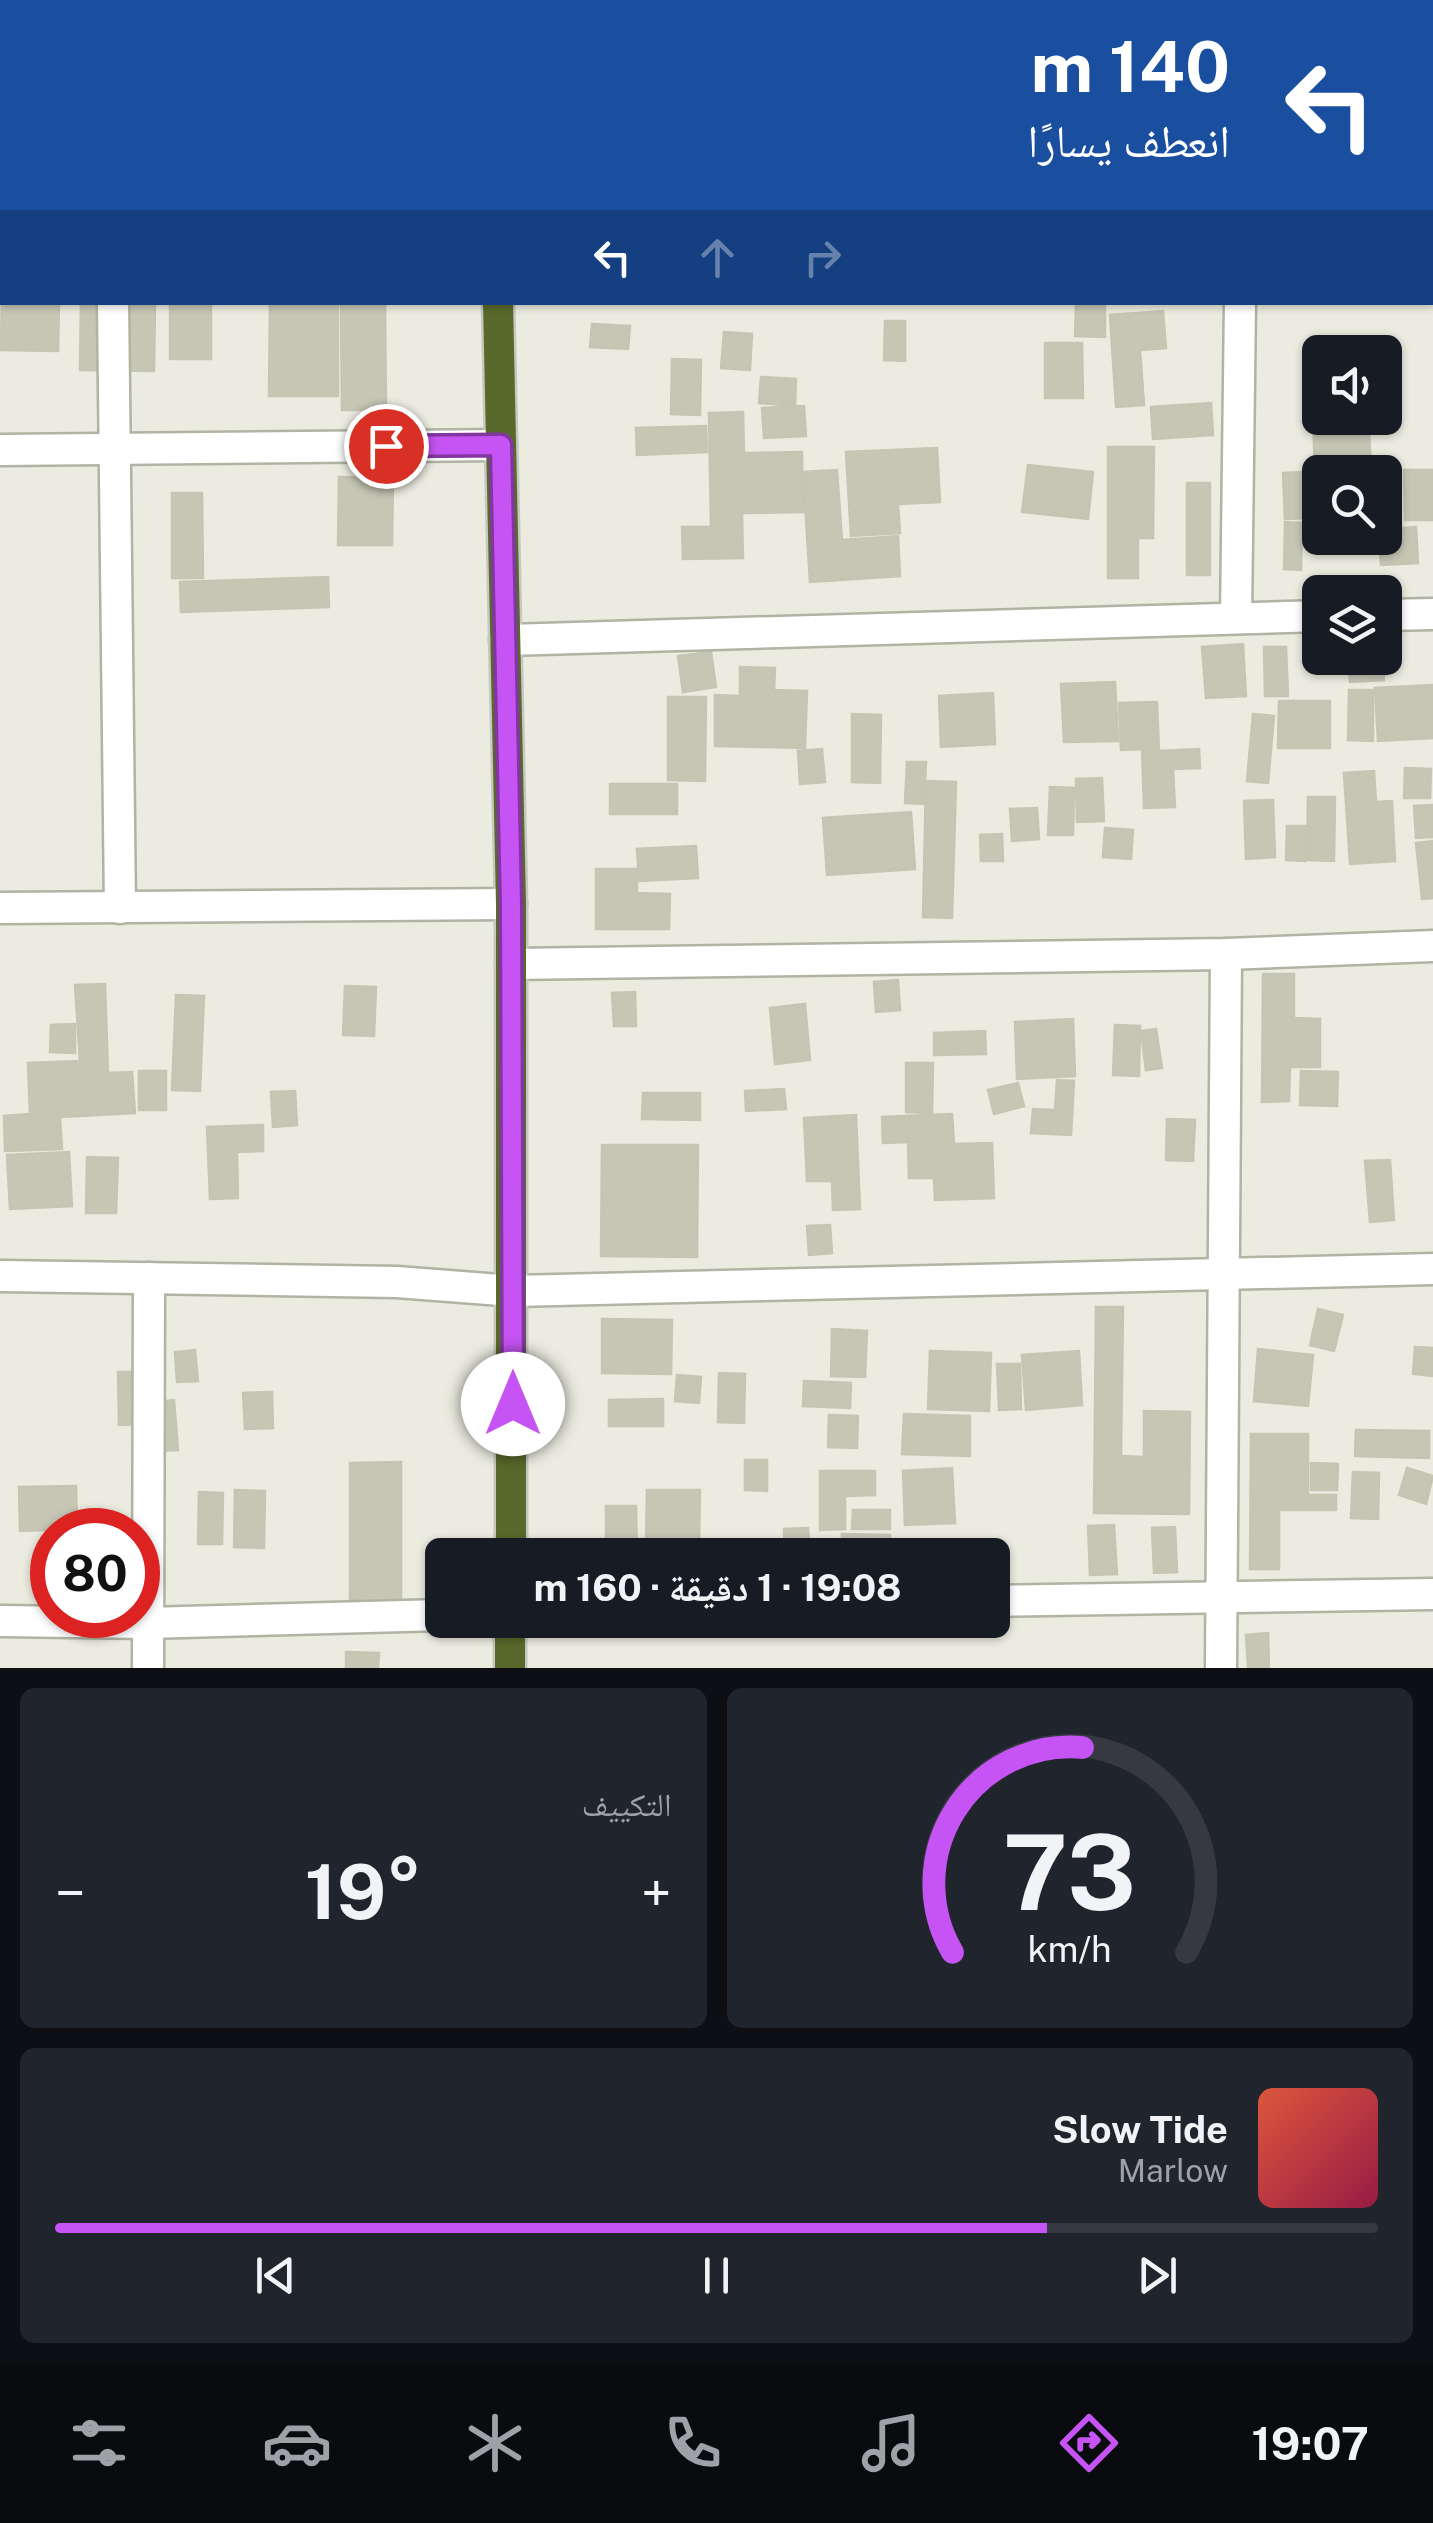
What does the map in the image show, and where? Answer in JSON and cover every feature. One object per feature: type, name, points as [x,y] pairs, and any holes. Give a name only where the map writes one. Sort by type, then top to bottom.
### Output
[{"type":"highway","points":[[498,305],[511,904],[511,1538]]},
{"type":"highway","points":[[510,1638],[510,1668]]},
{"type":"street","points":[[114,305],[120,908]]},
{"type":"street","points":[[1236,618],[1240,305]]},
{"type":"street","points":[[0,450],[501,445]]},
{"type":"street","points":[[1402,615],[1433,614]]},
{"type":"street","points":[[506,640],[1302,616]]},
{"type":"street","points":[[0,908],[511,904]]},
{"type":"street","points":[[511,964],[1226,954],[1433,946]]},
{"type":"street","points":[[1222,1668],[1226,954]]},
{"type":"street","points":[[0,1276],[396,1282],[514,1290],[1433,1268]]},
{"type":"street","points":[[148,1508],[150,1278]]},
{"type":"street","points":[[1010,1601],[1433,1594]]},
{"type":"street","points":[[160,1623],[425,1616]]},
{"type":"street","points":[[0,1621],[30,1621]]},
{"type":"street","points":[[147,1638],[148,1668]]},
{"type":"building","points":[[2,305],[59,305],[58,351],[1,350]]},
{"type":"building","points":[[81,305],[155,305],[154,371],[80,370]]},
{"type":"building","points":[[170,305],[211,305],[211,359],[170,359]]},
{"type":"building","points":[[270,305],[338,305],[338,396],[269,396]]},
{"type":"building","points":[[341,305],[385,305],[386,410],[342,410]]},
{"type":"building","points":[[1076,306],[1105,306],[1105,337],[1075,336]]},
{"type":"building","points":[[1163,311],[1166,348],[1140,350],[1144,405],[1116,407],[1110,315]]},
{"type":"building","points":[[885,321],[905,321],[905,361],[884,360]]},
{"type":"building","points":[[592,324],[630,326],[628,349],[590,347]]},
{"type":"building","points":[[724,332],[752,334],[750,370],[721,368]]},
{"type":"building","points":[[1045,343],[1082,343],[1083,398],[1045,398]]},
{"type":"building","points":[[672,359],[701,360],[700,415],[671,414]]},
{"type":"building","points":[[761,377],[796,379],[795,406],[759,403]]},
{"type":"building","points":[[1211,403],[1213,435],[1153,439],[1151,407]]},
{"type":"building","points":[[804,406],[806,436],[764,438],[762,408]]},
{"type":"building","points":[[743,412],[744,453],[802,452],[803,512],[742,513],[743,558],[683,559],[682,527],[711,527],[709,413]]},
{"type":"building","points":[[706,426],[707,452],[637,455],[636,428]]},
{"type":"building","points":[[1314,435],[1369,435],[1370,455],[1314,455]]},
{"type":"building","points":[[1108,447],[1154,447],[1153,538],[1138,538],[1138,578],[1108,578]]},
{"type":"building","points":[[937,448],[940,502],[898,504],[900,533],[851,536],[846,452]]},
{"type":"building","points":[[1028,465],[1093,472],[1088,519],[1022,512]]},
{"type":"building","points":[[837,470],[842,540],[898,536],[900,576],[810,582],[803,472]]},
{"type":"building","points":[[1404,470],[1433,470],[1433,520],[1405,520]]},
{"type":"building","points":[[1302,472],[1302,518],[1285,519],[1283,473]]},
{"type":"building","points":[[339,477],[393,478],[392,545],[338,545]]},
{"type":"building","points":[[1187,483],[1210,483],[1210,575],[1187,575]]},
{"type":"building","points":[[172,493],[202,493],[203,578],[172,578]]},
{"type":"building","points":[[1285,522],[1302,523],[1301,570],[1284,569]]},
{"type":"building","points":[[1416,527],[1418,563],[1381,565],[1380,555],[1402,555],[1402,528]]},
{"type":"building","points":[[328,577],[329,607],[181,612],[180,582]]},
{"type":"building","points":[[1243,644],[1246,696],[1206,698],[1202,647]]},
{"type":"building","points":[[1264,647],[1286,647],[1288,696],[1265,696]]},
{"type":"building","points":[[711,652],[716,687],[683,692],[678,656]]},
{"type":"building","points":[[740,667],[775,668],[774,690],[807,691],[805,748],[715,746],[715,695],[740,696]]},
{"type":"building","points":[[1349,675],[1384,675],[1384,680],[1350,682]]},
{"type":"building","points":[[1115,682],[1118,741],[1064,742],[1061,684]]},
{"type":"building","points":[[1433,685],[1433,738],[1378,741],[1375,688]]},
{"type":"building","points":[[1349,690],[1373,690],[1373,741],[1348,740]]},
{"type":"building","points":[[993,693],[995,744],[941,747],[939,696]]},
{"type":"building","points":[[668,697],[706,697],[705,781],[668,780]]},
{"type":"building","points":[[1279,701],[1330,701],[1330,748],[1278,748]]},
{"type":"building","points":[[1157,702],[1159,751],[1199,749],[1200,768],[1173,769],[1175,807],[1144,808],[1142,749],[1121,750],[1119,703]]},
{"type":"building","points":[[852,714],[881,715],[880,783],[852,782]]},
{"type":"building","points":[[1253,714],[1274,716],[1268,783],[1247,781]]},
{"type":"building","points":[[822,749],[825,782],[800,784],[798,751]]},
{"type":"building","points":[[907,762],[926,762],[924,804],[905,803]]},
{"type":"building","points":[[1405,768],[1431,769],[1430,798],[1404,798]]},
{"type":"building","points":[[1374,771],[1376,802],[1392,801],[1395,861],[1350,864],[1344,773]]},
{"type":"building","points":[[1102,778],[1104,821],[1077,822],[1076,779]]},
{"type":"building","points":[[926,781],[956,782],[952,918],[923,917]]},
{"type":"building","points":[[610,784],[677,784],[677,814],[610,814]]},
{"type":"building","points":[[1050,787],[1074,788],[1073,835],[1048,835]]},
{"type":"building","points":[[1308,797],[1335,797],[1334,861],[1307,860]]},
{"type":"building","points":[[1273,800],[1275,857],[1246,859],[1244,801]]},
{"type":"building","points":[[1433,805],[1433,837],[1416,838],[1414,806]]},
{"type":"building","points":[[1037,808],[1039,839],[1012,841],[1010,809]]},
{"type":"building","points":[[911,812],[915,869],[827,875],[823,818]]},
{"type":"building","points":[[1287,826],[1306,826],[1305,861],[1286,860]]},
{"type":"building","points":[[1105,828],[1133,830],[1131,859],[1103,857]]},
{"type":"building","points":[[1002,834],[1003,861],[981,861],[980,835]]},
{"type":"building","points":[[1433,841],[1433,898],[1422,899],[1416,843]]},
{"type":"building","points":[[696,846],[698,878],[639,881],[637,849]]},
{"type":"building","points":[[596,869],[637,869],[637,893],[670,894],[669,929],[596,929]]},
{"type":"building","points":[[1263,974],[1294,974],[1294,1018],[1320,1019],[1320,1067],[1290,1067],[1289,1101],[1262,1102]]},
{"type":"building","points":[[898,980],[900,1010],[876,1012],[874,982]]},
{"type":"building","points":[[105,984],[108,1073],[132,1072],[135,1113],[60,1117],[62,1149],[5,1151],[4,1116],[30,1114],[28,1063],[80,1061],[75,985]]},
{"type":"building","points":[[345,986],[376,987],[374,1036],[343,1035]]},
{"type":"building","points":[[635,992],[636,1026],[614,1026],[612,993]]},
{"type":"building","points":[[176,995],[204,996],[200,1091],[172,1090]]},
{"type":"building","points":[[805,1004],[810,1060],[775,1064],[770,1008]]},
{"type":"building","points":[[1073,1019],[1075,1076],[1017,1079],[1015,1022]]},
{"type":"building","points":[[75,1024],[75,1053],[50,1052],[51,1025]]},
{"type":"building","points":[[1115,1025],[1140,1026],[1139,1076],[1113,1075]]},
{"type":"building","points":[[1156,1029],[1162,1068],[1146,1070],[1141,1031]]},
{"type":"building","points":[[985,1031],[986,1054],[934,1055],[934,1033]]},
{"type":"building","points":[[906,1063],[933,1063],[932,1113],[906,1112]]},
{"type":"building","points":[[139,1071],[166,1071],[166,1110],[139,1110]]},
{"type":"building","points":[[1301,1071],[1338,1072],[1337,1106],[1300,1105]]},
{"type":"building","points":[[1057,1080],[1074,1081],[1071,1135],[1031,1133],[1033,1109],[1055,1110]]},
{"type":"building","points":[[1018,1083],[1024,1106],[994,1114],[988,1090]]},
{"type":"building","points":[[784,1089],[786,1109],[746,1111],[745,1091]]},
{"type":"building","points":[[295,1091],[297,1125],[273,1127],[271,1092]]},
{"type":"building","points":[[643,1093],[700,1093],[700,1120],[642,1119]]},
{"type":"building","points":[[952,1114],[954,1144],[992,1143],[994,1198],[935,1200],[934,1178],[909,1178],[908,1142],[883,1143],[882,1117]]},
{"type":"building","points":[[856,1115],[860,1209],[833,1210],[832,1181],[807,1181],[804,1118]]},
{"type":"building","points":[[1167,1119],[1195,1120],[1193,1161],[1166,1160]]},
{"type":"building","points":[[263,1125],[263,1151],[237,1152],[238,1198],[210,1199],[207,1127]]},
{"type":"building","points":[[602,1145],[698,1145],[697,1257],[601,1256]]},
{"type":"building","points":[[69,1152],[72,1206],[10,1209],[7,1155]]},
{"type":"building","points":[[87,1157],[118,1158],[116,1213],[86,1213]]},
{"type":"building","points":[[1390,1160],[1394,1220],[1370,1222],[1365,1161]]},
{"type":"building","points":[[830,1225],[832,1253],[809,1255],[807,1226]]},
{"type":"building","points":[[1096,1307],[1123,1307],[1121,1456],[1144,1457],[1144,1411],[1190,1412],[1189,1514],[1094,1513]]},
{"type":"building","points":[[1318,1309],[1343,1315],[1334,1351],[1310,1345]]},
{"type":"building","points":[[602,1319],[672,1320],[671,1374],[602,1373]]},
{"type":"building","points":[[832,1329],[867,1331],[865,1377],[831,1376]]},
{"type":"building","points":[[1415,1347],[1433,1348],[1433,1376],[1413,1374]]},
{"type":"building","points":[[1258,1349],[1313,1355],[1308,1406],[1254,1401]]},
{"type":"building","points":[[195,1350],[198,1381],[177,1382],[175,1352]]},
{"type":"building","points":[[930,1351],[991,1353],[989,1411],[928,1409]]},
{"type":"building","points":[[1079,1351],[1082,1405],[1026,1410],[1022,1355]]},
{"type":"building","points":[[997,1364],[1020,1364],[1021,1409],[999,1410]]},
{"type":"building","points":[[118,1372],[146,1372],[147,1424],[119,1425]]},
{"type":"building","points":[[719,1373],[745,1374],[744,1423],[718,1422]]},
{"type":"building","points":[[677,1375],[701,1377],[699,1403],[675,1401]]},
{"type":"building","points":[[804,1381],[851,1383],[850,1408],[803,1406]]},
{"type":"building","points":[[272,1392],[273,1428],[245,1429],[243,1393]]},
{"type":"building","points":[[663,1399],[663,1426],[609,1426],[609,1400]]},
{"type":"building","points":[[174,1400],[178,1450],[157,1451],[154,1402]]},
{"type":"building","points":[[904,1414],[970,1416],[970,1456],[902,1454]]},
{"type":"building","points":[[829,1415],[858,1416],[857,1448],[828,1447]]},
{"type":"building","points":[[1356,1430],[1429,1431],[1429,1458],[1355,1456]]},
{"type":"building","points":[[1251,1434],[1308,1434],[1308,1495],[1336,1495],[1336,1510],[1279,1510],[1279,1569],[1250,1569]]},
{"type":"building","points":[[745,1460],[767,1460],[767,1491],[745,1490]]},
{"type":"building","points":[[401,1462],[401,1608],[350,1608],[350,1463]]},
{"type":"building","points":[[1311,1463],[1338,1464],[1337,1490],[1311,1490]]},
{"type":"building","points":[[952,1468],[955,1523],[905,1525],[903,1471]]},
{"type":"building","points":[[1407,1468],[1433,1476],[1426,1504],[1399,1495]]},
{"type":"building","points":[[820,1471],[875,1471],[875,1495],[845,1496],[845,1529],[820,1530]]},
{"type":"building","points":[[1353,1472],[1379,1473],[1378,1519],[1351,1518]]},
{"type":"building","points":[[76,1486],[77,1508],[30,1508],[30,1531],[20,1531],[19,1487]]},
{"type":"building","points":[[235,1490],[265,1491],[264,1548],[234,1547]]},
{"type":"building","points":[[647,1490],[700,1490],[699,1538],[646,1538]]},
{"type":"building","points":[[199,1492],[223,1493],[222,1544],[198,1544]]},
{"type":"building","points":[[606,1506],[636,1506],[637,1538],[606,1538]]},
{"type":"building","points":[[853,1510],[890,1510],[890,1529],[852,1529]]},
{"type":"building","points":[[1114,1525],[1117,1574],[1090,1575],[1088,1526]]},
{"type":"building","points":[[1175,1527],[1177,1572],[1154,1573],[1152,1528]]},
{"type":"building","points":[[808,1528],[809,1538],[784,1538],[784,1529]]},
{"type":"building","points":[[842,1534],[890,1535],[890,1538],[842,1538]]},
{"type":"building","points":[[1268,1633],[1269,1668],[1248,1668],[1246,1635]]},
{"type":"building","points":[[346,1652],[379,1653],[378,1668],[346,1668]]},
{"type":"route","points":[[386,446],[501,445],[511,904],[513,1404]]}]
